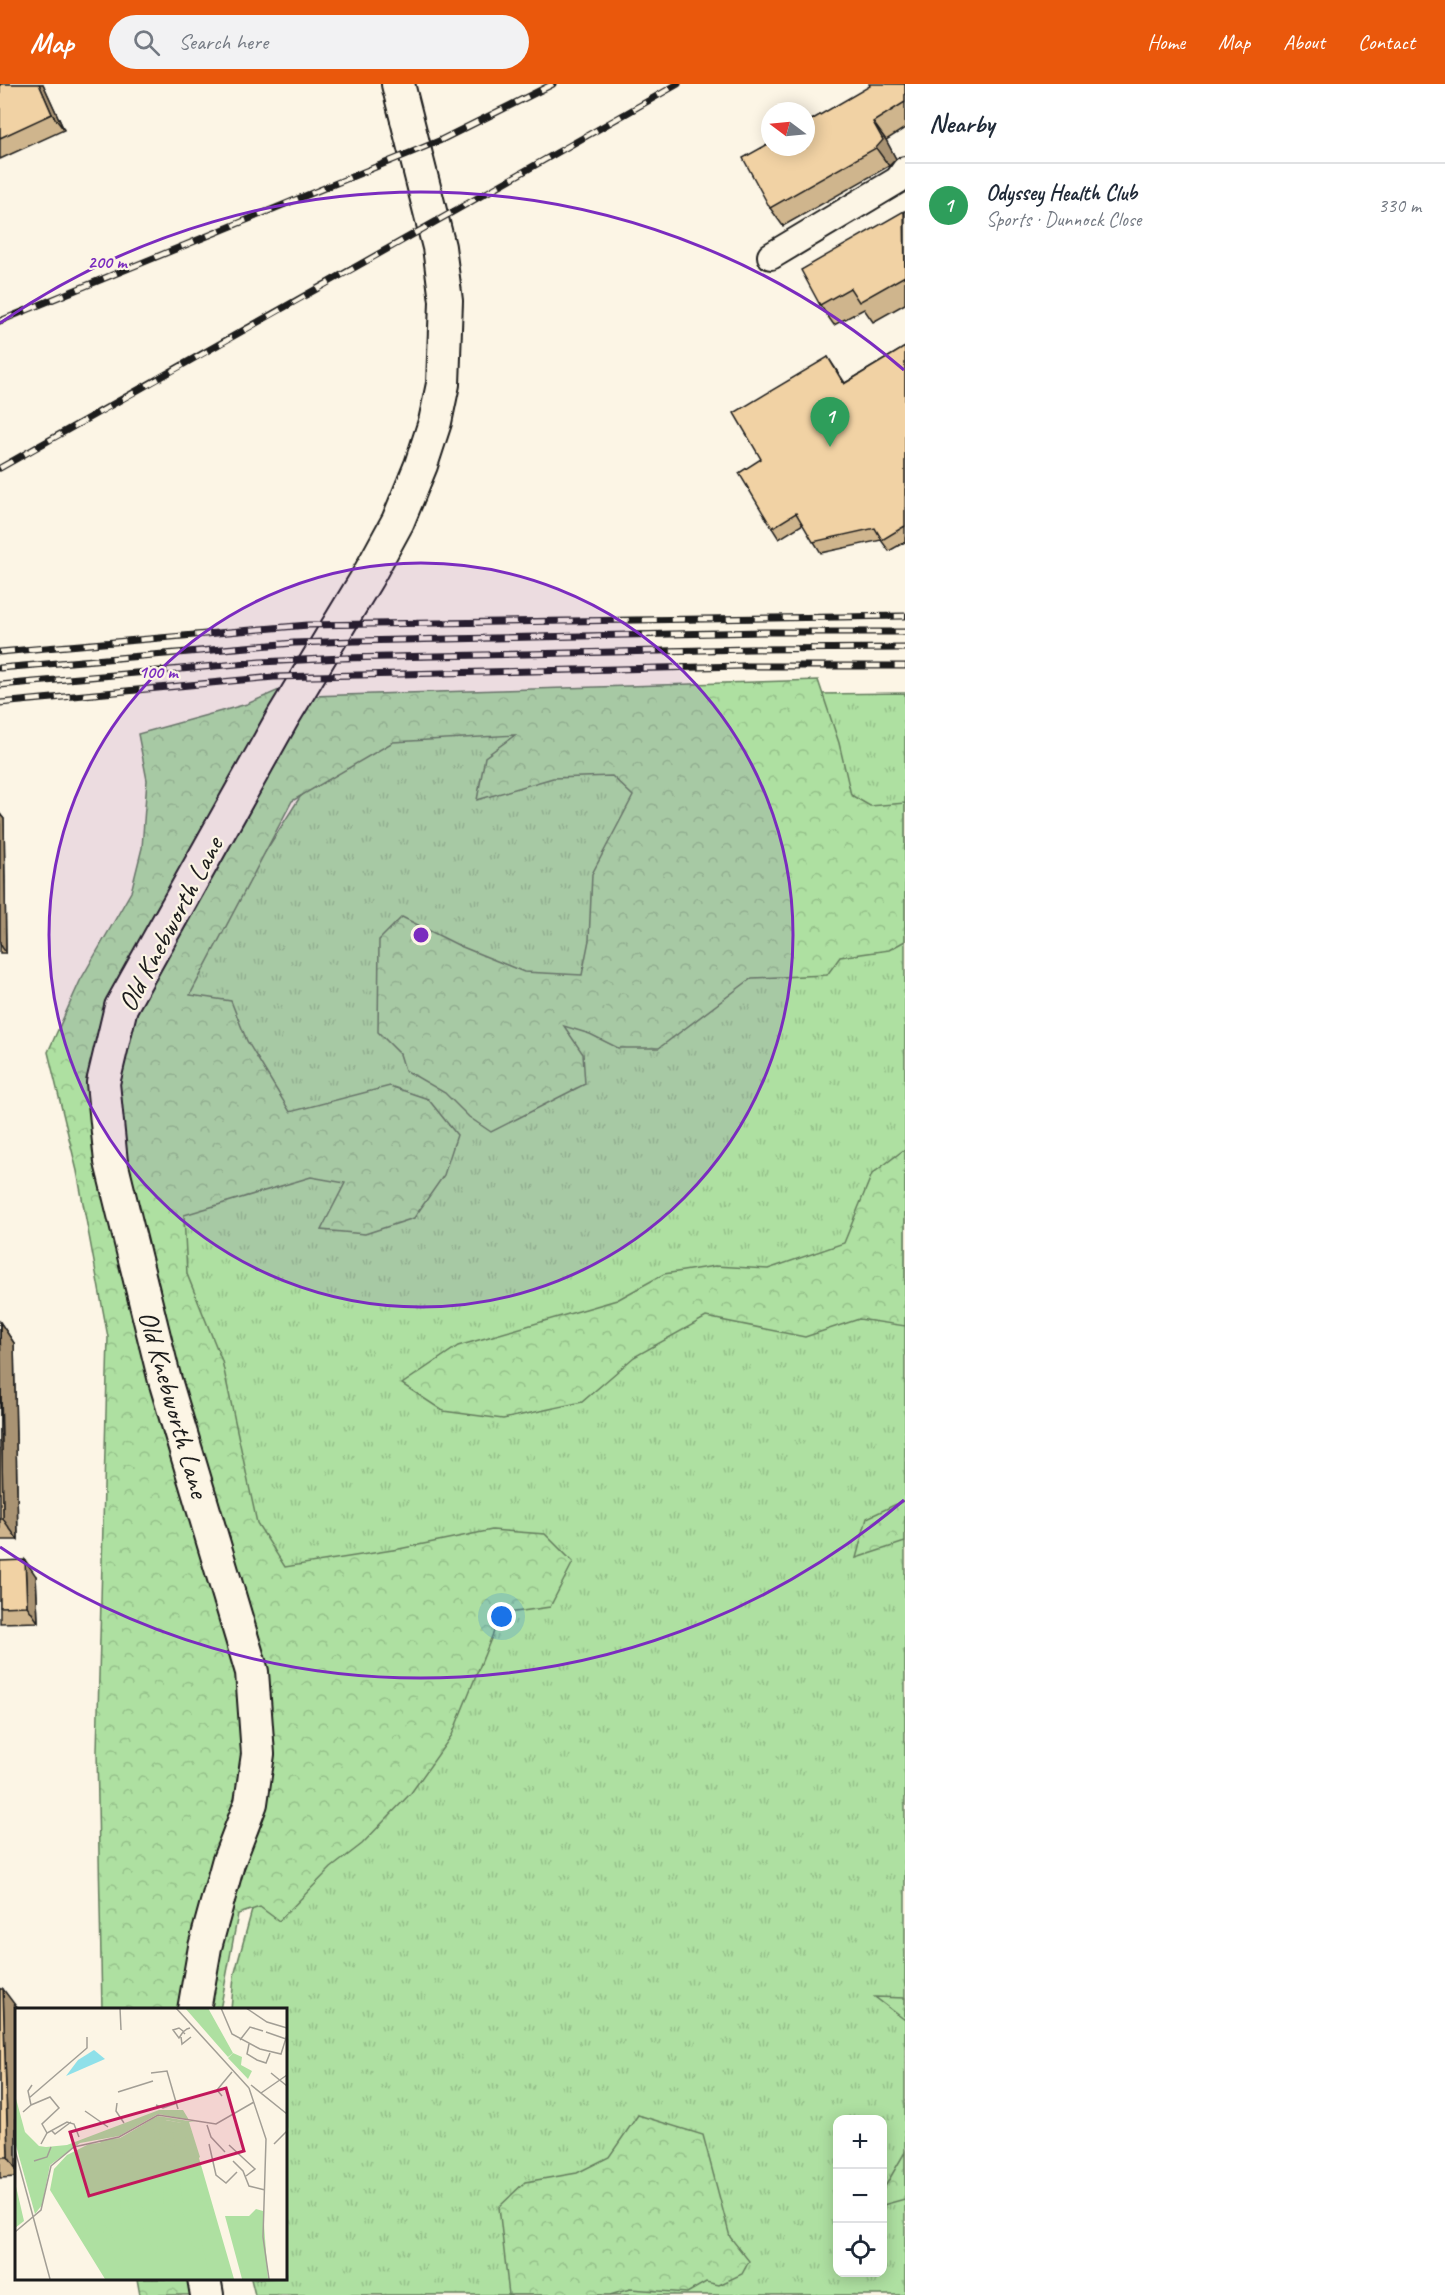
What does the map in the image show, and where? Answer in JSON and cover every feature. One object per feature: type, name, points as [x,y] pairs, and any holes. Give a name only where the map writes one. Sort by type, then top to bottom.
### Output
[{"type":"street","name":"Old Knebworth Lane","points":[[194,2008],[208,1936],[228,1863],[251,1803],[258,1754],[252,1671],[161,1365],[111,1162],[103,1083],[121,1007],[282,717],[372,569],[402,512],[435,422],[443,384],[446,301],[439,247],[398,84]]},
{"type":"street","points":[[771,256],[903,180]]},
{"type":"street","points":[[204,2280],[207,2295]]},
{"type":"green space","points":[[818,680],[839,743],[851,795],[870,806],[905,803],[905,941],[889,950],[840,957],[827,975],[752,978],[659,1048],[618,1048],[590,1034],[564,1026],[583,1054],[585,1084],[491,1132],[469,1117],[445,1093],[405,1070],[400,1054],[378,1032],[379,940],[402,917],[460,946],[524,972],[582,975],[589,940],[592,874],[633,796],[612,776],[553,778],[477,800],[485,757],[515,735],[393,742],[292,801],[190,995],[231,1001],[247,1041],[290,1112],[390,1086],[428,1099],[457,1135],[444,1175],[414,1218],[365,1234],[321,1230],[345,1183],[311,1177],[184,1215],[187,1274],[222,1361],[257,1523],[285,1567],[399,1549],[492,1530],[545,1534],[573,1562],[550,1607],[501,1614],[452,1735],[411,1793],[362,1844],[331,1868],[279,1921],[260,1907],[238,1914],[220,2008],[208,2008],[211,1980],[268,1761],[119,1152],[114,1081],[132,1010],[311,696]]},
{"type":"green space","points":[[286,687],[91,1073],[240,1672],[246,1740],[239,1795],[185,2008],[102,2008],[97,1751],[108,1337],[77,1171],[48,1052],[80,981],[131,892],[142,848],[147,780],[138,734],[247,704]]},
{"type":"green space","points":[[905,693],[905,2295],[255,2295],[251,2280],[286,2280],[286,2008],[231,2008],[234,1976],[269,1848],[153,1048],[211,937],[300,797],[364,744],[482,698]]},
{"type":"green space","points":[[905,1149],[905,1326],[859,1319],[805,1337],[706,1317],[634,1357],[582,1402],[503,1419],[443,1411],[402,1384],[458,1346],[617,1300],[664,1274],[715,1266],[768,1269],[844,1243],[872,1174]]},
{"type":"green space","points":[[905,1500],[905,1542],[856,1558],[867,1518]]},
{"type":"green space","points":[[875,1997],[905,1998],[905,2020]]},
{"type":"green space","points":[[638,2115],[703,2135],[730,2237],[749,2261],[742,2274],[719,2285],[706,2282],[687,2293],[630,2289],[610,2295],[509,2295],[499,2207],[525,2182],[577,2173],[609,2157]]},
{"type":"green space","points":[[905,2152],[905,2199],[887,2204],[887,2183]]},
{"type":"green space","points":[[137,2280],[192,2280],[196,2295],[140,2295]]},
{"type":"building","points":[[0,84],[39,84],[52,114],[0,138]]},
{"type":"building","points":[[869,84],[905,84],[905,102],[873,122],[883,140],[876,148],[770,208],[743,158],[761,148],[761,156],[815,156],[815,118],[870,86]]},
{"type":"building","points":[[904,211],[905,276],[859,302],[850,288],[820,305],[801,270]]},
{"type":"building","points":[[905,347],[905,526],[882,540],[875,528],[813,542],[796,513],[772,528],[739,473],[761,459],[734,413],[828,357],[844,384]]},
{"type":"building","points":[[0,1322],[3,1519],[0,1519]]},
{"type":"building","points":[[25,1560],[27,1606],[0,1607],[0,1561]]},
{"type":"building","points":[[0,1989],[3,1989],[8,2157],[0,2157]]},
{"type":"railway","points":[[0,321],[439,141],[553,84]]},
{"type":"railway","points":[[0,468],[678,84]]},
{"type":"railway","points":[[0,652],[308,625],[905,616]]},
{"type":"railway","points":[[0,668],[294,643],[764,632],[905,632]]},
{"type":"railway","points":[[0,685],[260,662],[343,658],[905,648]]},
{"type":"railway","points":[[0,703],[274,677],[744,666],[905,666]]},
{"type":"place","name":"Odyssey Health Club","points":[[830,447]]}]
